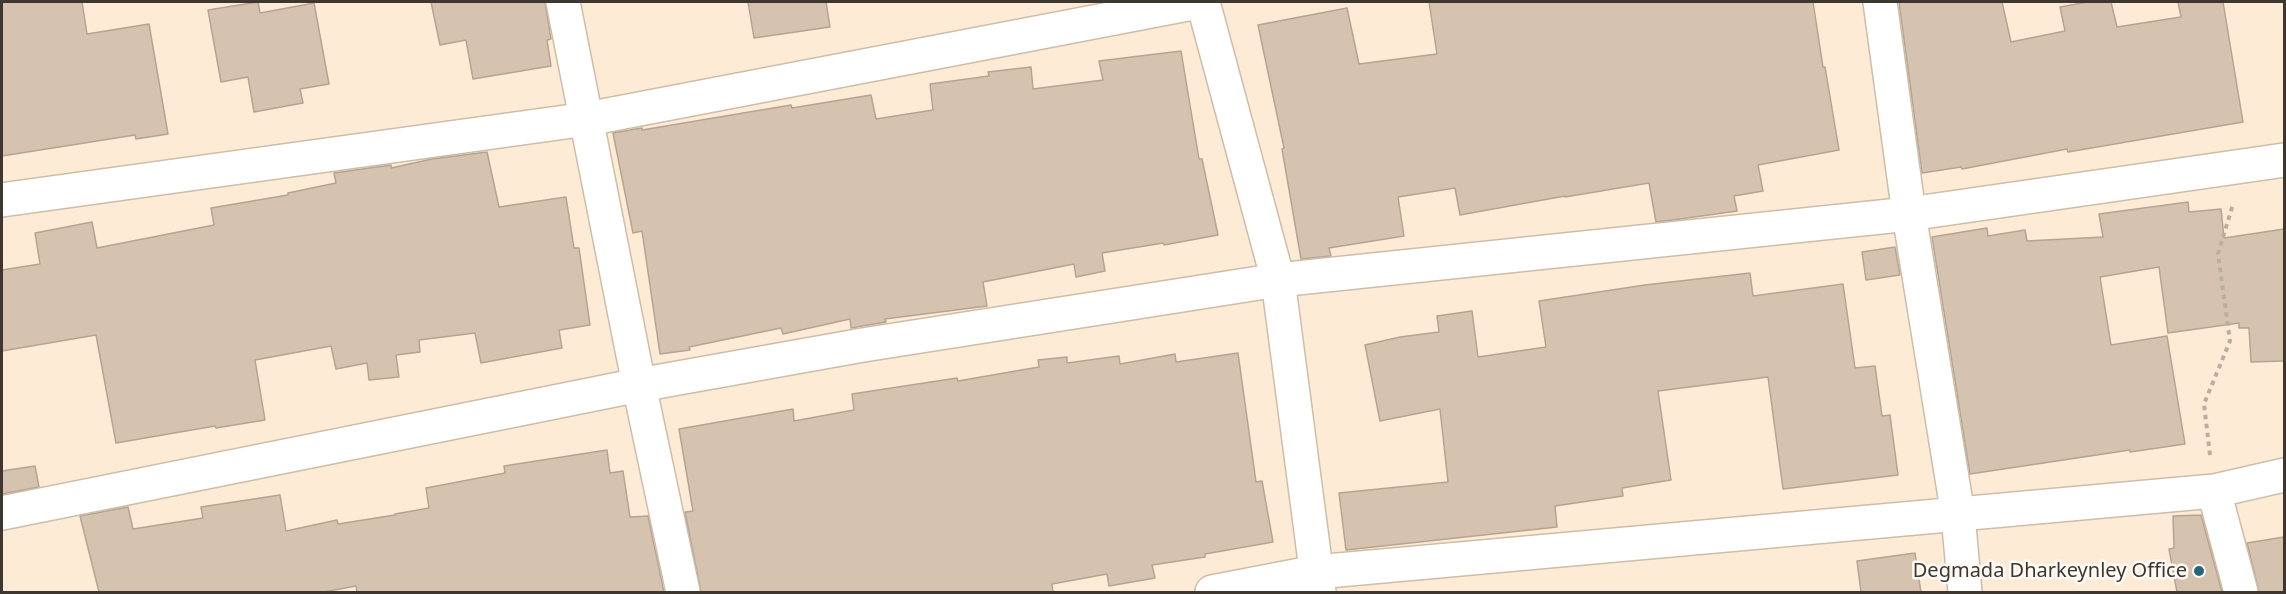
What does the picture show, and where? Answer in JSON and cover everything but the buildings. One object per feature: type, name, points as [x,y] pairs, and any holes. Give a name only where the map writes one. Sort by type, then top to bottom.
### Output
[{"type":"street","points":[[563,2],[639,385],[683,592]]},
{"type":"street","points":[[2,200],[587,119],[1198,2]]},
{"type":"street","points":[[1203,2],[1278,280],[1318,582]]},
{"type":"street","points":[[1880,2],[1909,214],[1958,515],[1965,592]]},
{"type":"street","points":[[2,513],[639,385],[875,343],[1278,280],[1909,214],[2284,160]]},
{"type":"street","points":[[1212,592],[2214,491],[2284,475]]},
{"type":"street","points":[[2214,491],[2241,592]]},
{"type":"path","points":[[2214,491],[2204,404],[2230,341],[2218,254],[2245,166]]},
{"type":"place","name":"Degmada Dharkeynley Office","points":[[2199,571]]}]
